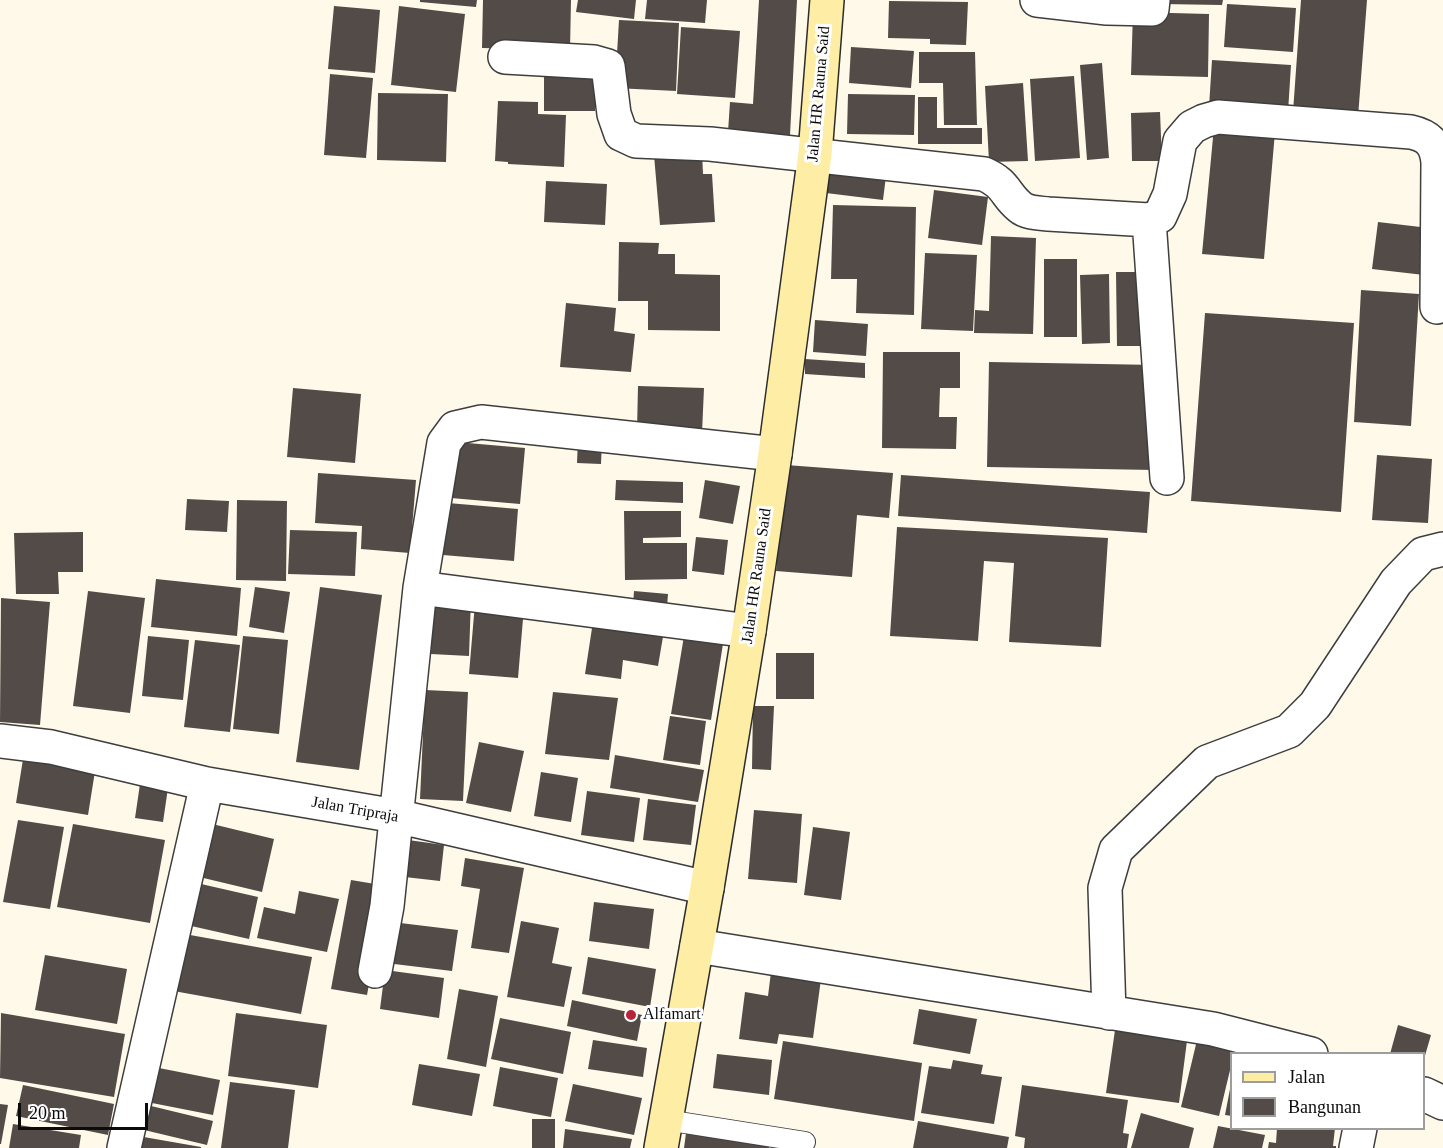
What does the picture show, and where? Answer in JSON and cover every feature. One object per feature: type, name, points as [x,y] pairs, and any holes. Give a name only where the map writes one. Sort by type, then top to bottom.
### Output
[{"type":"main road","name":"Jalan HR Rauna Said","points":[[664,1134],[749,631],[775,454],[815,154],[827,0]]},
{"type":"street","points":[[1037,0],[1107,9],[1152,9],[1153,0]]},
{"type":"street","points":[[505,57],[594,62],[608,66],[614,114],[621,134],[636,141],[710,144],[984,174],[1003,185],[1020,207],[1032,212],[1149,220],[1160,216],[1170,194],[1180,141],[1192,127],[1218,117],[1411,132],[1424,135],[1431,140],[1437,150],[1438,162],[1437,307]]},
{"type":"street","points":[[1149,220],[1167,478]]},
{"type":"street","points":[[375,971],[385,924],[420,588],[444,443],[455,428],[481,422],[775,454]]},
{"type":"street","points":[[1109,1012],[1105,888],[1116,850],[1207,762],[1289,731],[1315,705],[1396,582],[1423,554],[1443,549]]},
{"type":"street","points":[[420,588],[749,631]]},
{"type":"street","name":"Jalan Tripraja","points":[[0,741],[51,747],[207,784],[396,816],[707,888]]},
{"type":"street","points":[[124,1148],[207,784]]},
{"type":"street","points":[[697,946],[1213,1029],[1307,1052]]},
{"type":"street","points":[[1425,1094],[1443,1103]]},
{"type":"street","points":[[1356,1148],[1360,1130]]},
{"type":"lane","points":[[664,1134],[805,1142]]},
{"type":"building","points":[[420,0],[477,0],[476,7],[420,2]]},
{"type":"building","points":[[483,0],[571,0],[570,50],[482,48]]},
{"type":"building","points":[[578,0],[636,0],[634,19],[576,12]]},
{"type":"building","points":[[647,0],[707,0],[705,23],[645,19]]},
{"type":"building","points":[[759,0],[797,0],[790,135],[728,132],[730,102],[753,104]]},
{"type":"building","points":[[1163,0],[1223,0],[1222,5],[1162,4]]},
{"type":"building","points":[[1301,0],[1367,0],[1358,117],[1293,112]]},
{"type":"building","points":[[889,1],[968,2],[966,45],[930,44],[930,39],[888,38]]},
{"type":"building","points":[[1227,4],[1296,8],[1293,52],[1224,47]]},
{"type":"building","points":[[334,6],[380,10],[375,73],[328,69]]},
{"type":"building","points":[[399,6],[465,14],[456,92],[391,85]]},
{"type":"building","points":[[1133,12],[1209,14],[1208,77],[1131,75]]},
{"type":"building","points":[[619,20],[679,23],[676,91],[615,88]]},
{"type":"building","points":[[681,27],[740,31],[735,98],[677,94]]},
{"type":"building","points":[[851,47],[914,51],[911,88],[849,83]]},
{"type":"building","points":[[919,52],[975,52],[977,125],[944,125],[943,83],[919,83]]},
{"type":"building","points":[[1212,60],[1291,65],[1288,112],[1209,107]]},
{"type":"building","points":[[1102,63],[1109,158],[1087,160],[1080,65]]},
{"type":"building","points":[[544,64],[595,64],[595,111],[544,111]]},
{"type":"building","points":[[330,74],[373,78],[366,158],[324,155]]},
{"type":"building","points":[[1074,76],[1080,158],[1035,161],[1030,79]]},
{"type":"building","points":[[1023,83],[1028,161],[989,162],[985,86]]},
{"type":"building","points":[[378,93],[448,94],[446,162],[377,160]]},
{"type":"building","points":[[848,94],[915,95],[914,135],[847,134]]},
{"type":"building","points":[[918,97],[937,97],[937,128],[982,128],[982,144],[918,144]]},
{"type":"building","points":[[498,101],[538,102],[538,114],[566,115],[564,167],[508,164],[508,162],[495,161]]},
{"type":"building","points":[[1160,112],[1162,161],[1132,161],[1131,113]]},
{"type":"building","points":[[1214,127],[1275,132],[1264,259],[1202,254]]},
{"type":"building","points":[[702,152],[703,174],[712,174],[715,222],[660,225],[654,155]]},
{"type":"building","points":[[830,161],[887,168],[883,200],[826,193]]},
{"type":"building","points":[[546,181],[607,184],[605,225],[544,222]]},
{"type":"building","points":[[934,190],[988,197],[982,245],[928,238]]},
{"type":"building","points":[[833,205],[916,207],[914,315],[856,313],[857,279],[831,279]]},
{"type":"building","points":[[1378,222],[1429,228],[1424,275],[1372,269]]},
{"type":"building","points":[[991,236],[1036,238],[1033,334],[974,333],[975,310],[989,311]]},
{"type":"building","points":[[619,242],[659,243],[658,254],[675,254],[675,274],[720,275],[720,331],[648,330],[648,301],[618,301]]},
{"type":"building","points":[[925,253],[977,255],[973,331],[921,329]]},
{"type":"building","points":[[1044,259],[1077,259],[1077,337],[1044,337]]},
{"type":"building","points":[[1116,272],[1144,272],[1145,346],[1117,346]]},
{"type":"building","points":[[1109,274],[1110,343],[1082,344],[1080,275]]},
{"type":"building","points":[[1361,290],[1419,294],[1411,426],[1354,422]]},
{"type":"building","points":[[566,303],[616,308],[614,331],[635,334],[631,372],[560,367]]},
{"type":"building","points":[[1205,313],[1354,323],[1341,512],[1191,501]]},
{"type":"building","points":[[815,320],[868,324],[866,356],[813,352]]},
{"type":"building","points":[[883,352],[960,352],[960,388],[940,388],[939,417],[957,417],[956,449],[882,448]]},
{"type":"building","points":[[805,359],[865,363],[865,378],[805,374]]},
{"type":"building","points":[[989,362],[1157,365],[1154,470],[987,467]]},
{"type":"building","points":[[638,386],[704,388],[702,433],[637,431]]},
{"type":"building","points":[[293,388],[361,394],[355,463],[287,457]]},
{"type":"building","points":[[578,438],[602,440],[601,464],[577,463]]},
{"type":"building","points":[[456,442],[525,448],[520,504],[451,498]]},
{"type":"building","points":[[1377,455],[1432,459],[1428,523],[1372,520]]},
{"type":"building","points":[[786,465],[893,473],[889,518],[857,515],[852,577],[776,571]]},
{"type":"building","points":[[318,473],[416,480],[410,553],[361,549],[362,526],[315,523]]},
{"type":"building","points":[[901,475],[1150,492],[1147,533],[898,516]]},
{"type":"building","points":[[616,480],[683,482],[683,503],[615,500]]},
{"type":"building","points":[[705,480],[740,486],[733,524],[699,518]]},
{"type":"building","points":[[187,499],[229,501],[227,532],[185,530]]},
{"type":"building","points":[[237,500],[287,501],[286,581],[236,580]]},
{"type":"building","points":[[448,503],[518,509],[514,561],[443,555]]},
{"type":"building","points":[[624,511],[681,511],[681,537],[643,538],[643,543],[687,543],[687,579],[625,580]]},
{"type":"building","points":[[897,527],[1108,538],[1101,647],[1009,642],[1014,563],[984,561],[978,641],[890,636]]},
{"type":"building","points":[[290,530],[357,532],[355,576],[288,574]]},
{"type":"building","points":[[83,532],[83,572],[58,572],[59,594],[16,594],[14,533]]},
{"type":"building","points":[[696,537],[728,540],[724,575],[692,571]]},
{"type":"building","points":[[156,579],[241,588],[237,636],[151,627]]},
{"type":"building","points":[[255,587],[290,592],[284,633],[249,627]]},
{"type":"building","points":[[320,587],[382,595],[359,770],[296,762]]},
{"type":"building","points":[[88,591],[145,598],[130,713],[73,706]]},
{"type":"building","points":[[634,591],[668,594],[667,607],[633,605]]},
{"type":"building","points":[[433,597],[471,598],[469,656],[431,654]]},
{"type":"building","points":[[1,598],[50,602],[40,725],[0,722]]},
{"type":"building","points":[[475,603],[524,607],[518,678],[469,674]]},
{"type":"building","points":[[594,615],[665,625],[658,666],[623,660],[621,679],[585,674]]},
{"type":"building","points":[[686,624],[725,631],[711,720],[671,714]]},
{"type":"building","points":[[148,636],[189,640],[183,700],[142,696]]},
{"type":"building","points":[[243,636],[288,640],[279,734],[233,729]]},
{"type":"building","points":[[195,640],[240,645],[230,732],[184,727]]},
{"type":"building","points":[[776,653],[814,653],[814,699],[776,699]]},
{"type":"building","points":[[425,690],[468,692],[463,801],[420,799]]},
{"type":"building","points":[[553,692],[618,698],[609,760],[545,754]]},
{"type":"building","points":[[753,706],[774,706],[771,770],[752,769]]},
{"type":"building","points":[[670,716],[706,721],[700,765],[663,760]]},
{"type":"building","points":[[479,742],[524,751],[511,812],[466,803]]},
{"type":"building","points":[[24,753],[96,765],[88,815],[16,803]]},
{"type":"building","points":[[615,755],[704,770],[698,802],[610,788]]},
{"type":"building","points":[[541,772],[578,778],[571,822],[534,816]]},
{"type":"building","points":[[140,784],[168,788],[163,822],[135,818]]},
{"type":"building","points":[[587,791],[640,798],[634,842],[581,835]]},
{"type":"building","points":[[648,799],[696,805],[691,845],[643,840]]},
{"type":"building","points":[[754,810],[802,814],[797,883],[748,879]]},
{"type":"building","points":[[18,820],[64,827],[50,909],[3,902]]},
{"type":"building","points":[[204,822],[274,839],[262,892],[191,875]]},
{"type":"building","points":[[73,824],[165,840],[150,923],[57,907]]},
{"type":"building","points":[[813,827],[850,832],[841,900],[804,895]]},
{"type":"building","points":[[401,839],[444,845],[440,881],[396,876]]},
{"type":"building","points":[[465,858],[524,868],[509,953],[471,948],[480,889],[461,886]]},
{"type":"building","points":[[351,880],[387,886],[367,995],[331,989]]},
{"type":"building","points":[[188,881],[258,897],[249,939],[178,923]]},
{"type":"building","points":[[299,891],[339,899],[327,952],[257,938],[264,907],[295,914]]},
{"type":"building","points":[[594,902],[654,909],[649,949],[589,941]]},
{"type":"building","points":[[521,921],[559,928],[552,963],[572,967],[564,1007],[507,997]]},
{"type":"building","points":[[392,922],[458,930],[452,971],[386,963]]},
{"type":"building","points":[[179,933],[312,957],[301,1014],[168,990]]},
{"type":"building","points":[[45,955],[127,969],[117,1024],[35,1010]]},
{"type":"building","points":[[588,957],[656,969],[650,1007],[582,994]]},
{"type":"building","points":[[385,970],[444,978],[439,1018],[380,1009]]},
{"type":"building","points":[[771,972],[821,979],[813,1038],[779,1034],[777,1044],[739,1039],[745,992],[768,996]]},
{"type":"building","points":[[459,989],[498,996],[486,1067],[447,1059]]},
{"type":"building","points":[[572,1000],[642,1015],[637,1041],[567,1026]]},
{"type":"building","points":[[919,1009],[977,1019],[970,1054],[913,1044]]},
{"type":"building","points":[[1,1013],[125,1034],[114,1097],[0,1078]]},
{"type":"building","points":[[236,1013],[327,1025],[318,1088],[228,1076]]},
{"type":"building","points":[[500,1018],[571,1032],[563,1074],[491,1059]]},
{"type":"building","points":[[1116,1023],[1188,1033],[1179,1103],[1106,1093]]},
{"type":"building","points":[[1398,1025],[1431,1035],[1425,1056],[1425,1052],[1391,1052]]},
{"type":"building","points":[[1198,1036],[1235,1045],[1233,1052],[1230,1052],[1230,1070],[1219,1116],[1181,1107]]},
{"type":"building","points":[[593,1040],[647,1048],[643,1077],[588,1069]]},
{"type":"building","points":[[783,1041],[922,1063],[914,1121],[774,1099]]},
{"type":"building","points":[[717,1054],[772,1060],[769,1095],[713,1088]]},
{"type":"building","points":[[953,1060],[983,1065],[981,1074],[1002,1077],[994,1124],[921,1113],[929,1066],[951,1069]]},
{"type":"building","points":[[419,1064],[480,1074],[472,1116],[412,1105]]},
{"type":"building","points":[[500,1067],[558,1078],[551,1117],[493,1106]]},
{"type":"building","points":[[159,1068],[220,1080],[213,1115],[152,1103]]},
{"type":"building","points":[[230,1082],[295,1090],[288,1148],[221,1148]]},
{"type":"building","points":[[573,1084],[642,1098],[634,1135],[565,1121]]},
{"type":"building","points":[[23,1085],[114,1104],[108,1135],[16,1116]]},
{"type":"building","points":[[1022,1085],[1128,1100],[1123,1133],[1129,1134],[1127,1148],[1024,1148],[1025,1138],[1015,1136]]},
{"type":"building","points":[[1230,1089],[1230,1116],[1225,1115]]},
{"type":"building","points":[[0,1104],[8,1105],[1,1144],[0,1144]]},
{"type":"building","points":[[147,1105],[213,1121],[207,1145],[140,1129]]},
{"type":"building","points":[[1141,1113],[1194,1128],[1189,1148],[1131,1148]]},
{"type":"building","points":[[532,1119],[555,1119],[555,1148],[532,1148]]},
{"type":"building","points":[[918,1121],[1009,1137],[1007,1148],[913,1148]]},
{"type":"building","points":[[13,1124],[81,1135],[79,1148],[9,1148]]},
{"type":"building","points":[[1218,1126],[1265,1135],[1262,1148],[1213,1148]]},
{"type":"building","points":[[565,1129],[632,1139],[630,1148],[563,1148]]},
{"type":"building","points":[[1277,1130],[1335,1130],[1333,1146],[1336,1148],[1268,1148],[1269,1142],[1276,1143]]},
{"type":"building","points":[[686,1133],[769,1143],[769,1148],[684,1148]]},
{"type":"building","points":[[138,1136],[201,1147],[201,1148],[136,1148]]},
{"type":"place","name":"Alfamart","points":[[631,1015]]}]
